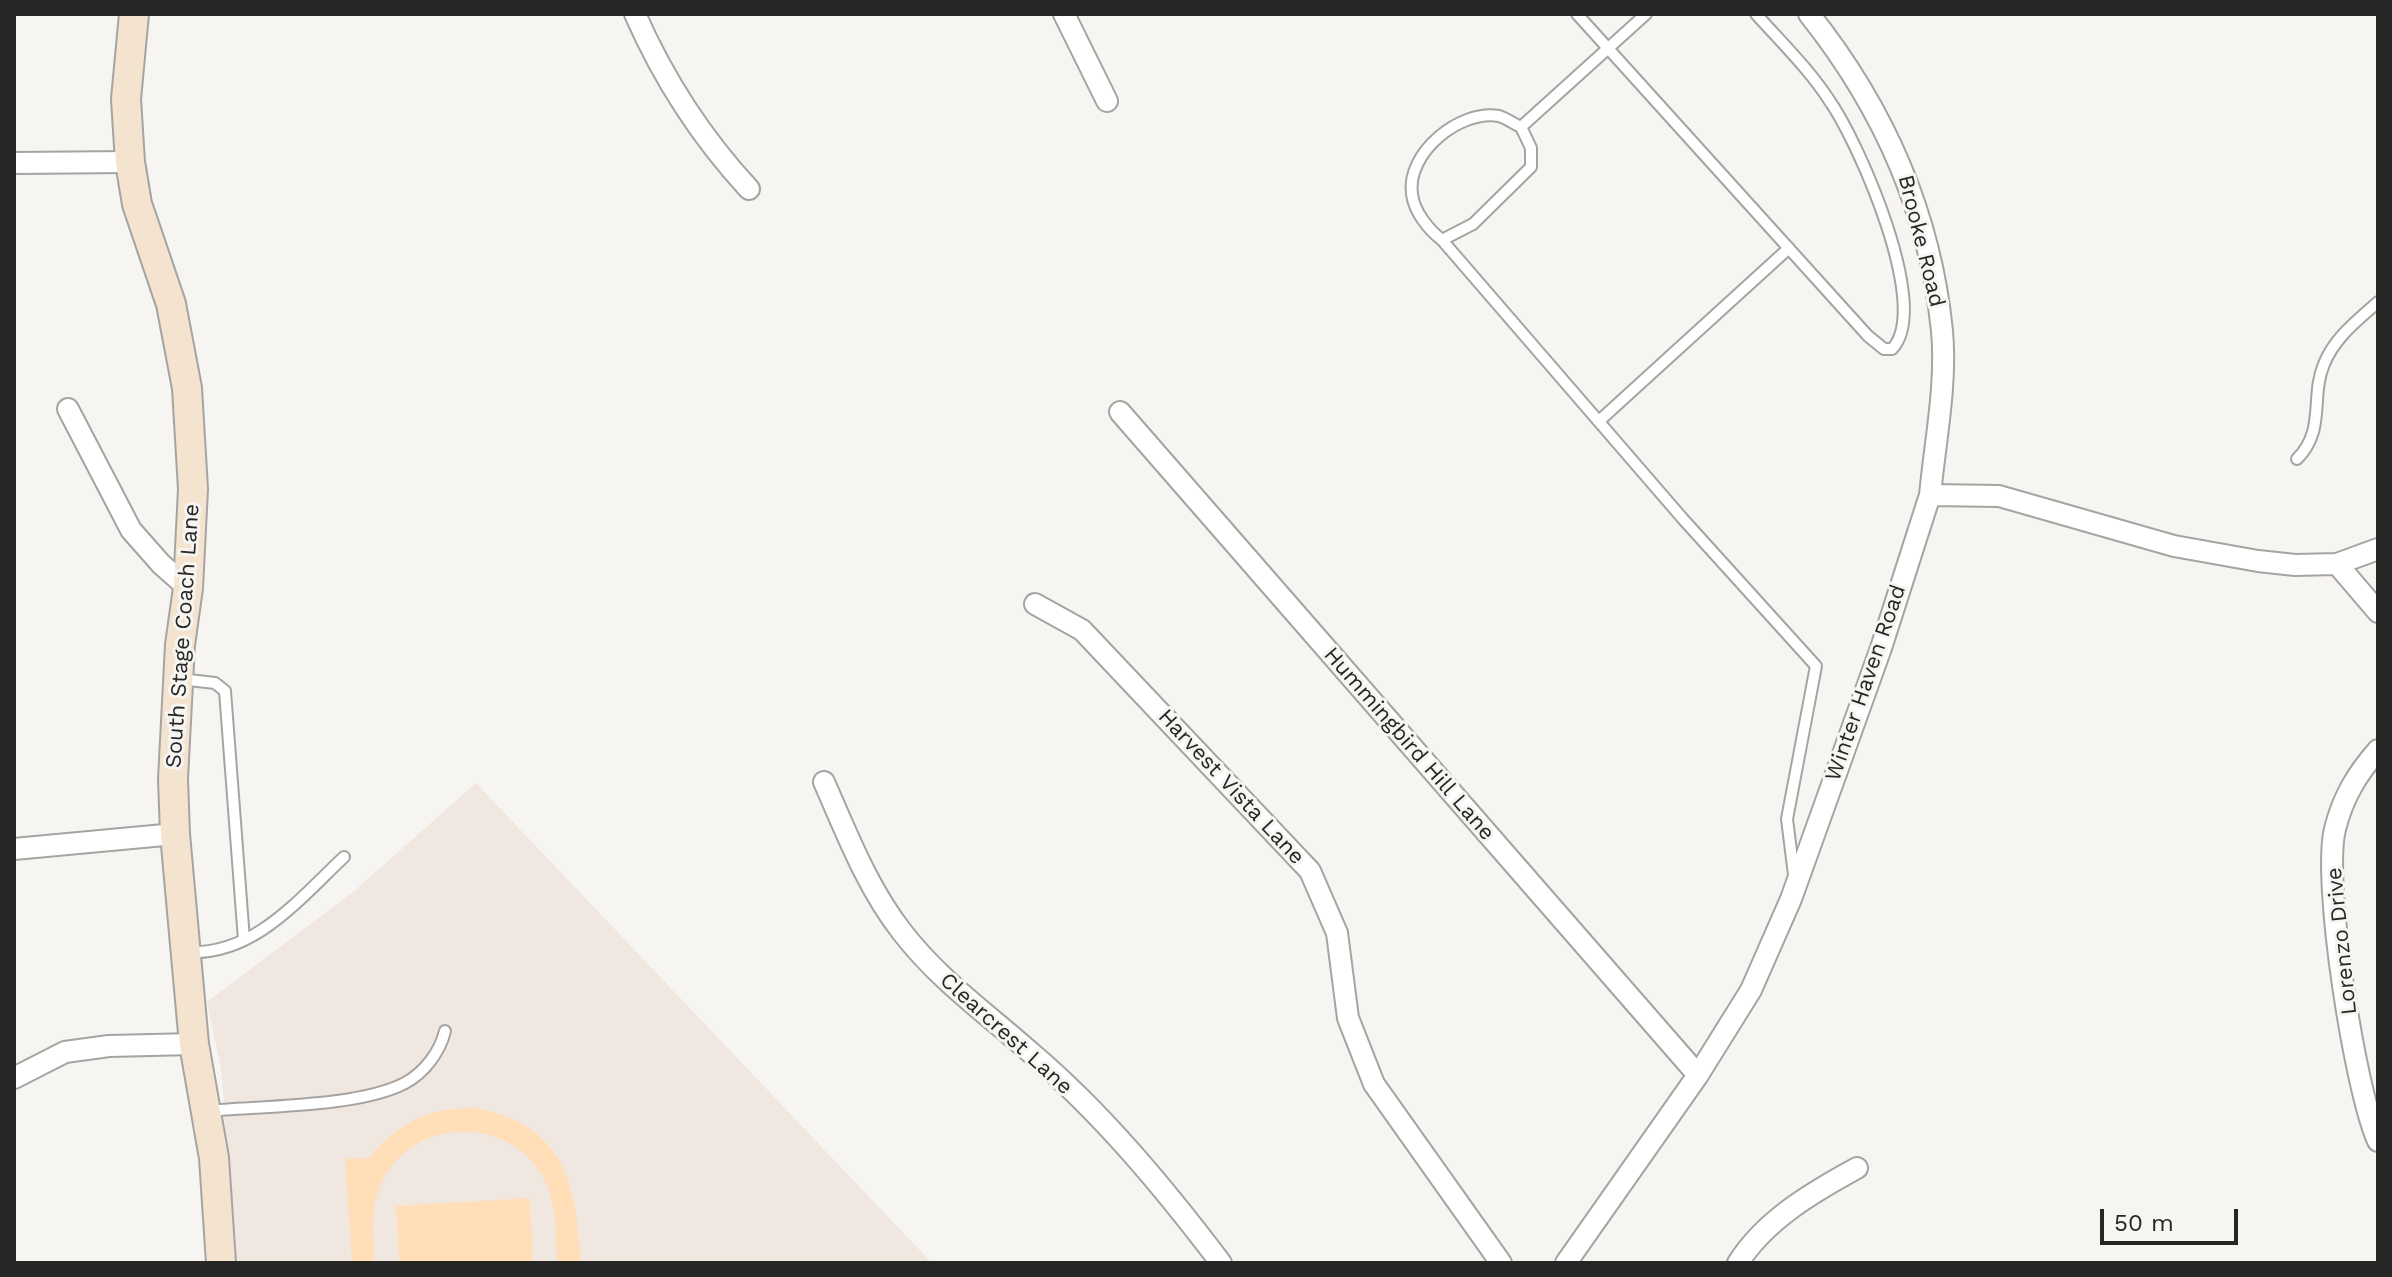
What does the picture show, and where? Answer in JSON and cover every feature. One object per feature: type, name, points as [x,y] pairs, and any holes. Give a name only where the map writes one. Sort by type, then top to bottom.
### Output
[{"type":"main road","name":"South Stage Coach Lane","points":[[134,14],[126,99],[130,162],[137,204],[171,304],[187,388],[193,489],[188,588],[178,679],[173,779],[175,834],[194,1044],[214,1158],[221,1263]]},
{"type":"street","points":[[635,14],[658,67],[711,148],[749,189]]},
{"type":"street","points":[[1064,14],[1107,101]]},
{"type":"street","name":"Brooke Road","points":[[1809,14],[1839,52],[1875,108],[1906,172],[1930,259],[1942,332],[1941,386],[1930,495]]},
{"type":"street","points":[[14,163],[130,162]]},
{"type":"street","points":[[68,409],[131,530],[161,564],[188,588]]},
{"type":"street","name":"Hummingbird Hill Lane","points":[[1120,412],[1698,1075]]},
{"type":"street","points":[[1930,495],[1999,496],[2174,546],[2295,565],[2337,564],[2378,549]]},
{"type":"street","name":"Winter Haven Road","points":[[1566,1263],[1698,1075],[1751,990],[1796,885],[1881,648],[1930,495]]},
{"type":"street","points":[[2337,564],[2378,612]]},
{"type":"street","name":"Harvest Vista Lane","points":[[1035,604],[1082,630],[1310,871],[1337,933],[1348,1018],[1374,1084],[1501,1263]]},
{"type":"street","name":"Lorenzo Drive","points":[[2378,750],[2346,795],[2334,832],[2333,855],[2338,932],[2358,1075],[2366,1112],[2378,1141]]},
{"type":"street","name":"Clearcrest Lane","points":[[824,782],[873,890],[903,933],[958,995],[1032,1053],[1157,1179],[1221,1263]]},
{"type":"street","points":[[14,849],[175,834]]},
{"type":"street","points":[[14,1078],[65,1052],[109,1046],[194,1044]]},
{"type":"street","points":[[1738,1263],[1747,1249],[1804,1197],[1857,1168]]},
{"type":"lane","points":[[1577,14],[1868,336],[1884,349],[1896,346],[1905,323],[1902,285],[1861,157],[1815,79],[1756,14]]},
{"type":"lane","points":[[1521,127],[1646,14]]},
{"type":"lane","points":[[1442,240],[1473,224],[1531,167],[1531,148],[1521,127],[1501,116],[1478,116],[1456,123],[1432,143],[1414,173],[1412,194],[1425,221],[1816,666],[1787,819],[1796,885]]},
{"type":"lane","points":[[1599,421],[1789,248]]},
{"type":"lane","points":[[2297,459],[2311,444],[2323,367],[2337,340],[2378,302]]},
{"type":"lane","points":[[178,679],[215,683],[225,691],[244,940]]},
{"type":"lane","points":[[185,952],[210,953],[263,933],[344,857]]},
{"type":"lane","points":[[206,1111],[368,1096],[406,1083],[441,1050],[445,1031]]},
{"type":"shaded area","points":[[476,783],[932,1263],[232,1263],[222,1075],[207,1002],[354,891]]},
{"type":"shaded area","points":[[475,1108],[505,1116],[529,1128],[547,1143],[560,1162],[575,1208],[581,1263],[557,1263],[552,1199],[535,1165],[516,1147],[492,1136],[467,1132],[441,1134],[417,1144],[396,1161],[381,1184],[375,1203],[375,1263],[352,1263],[345,1159],[369,1158],[391,1135],[430,1114]]},
{"type":"shaded area","points":[[530,1198],[533,1263],[399,1263],[396,1206]]}]
